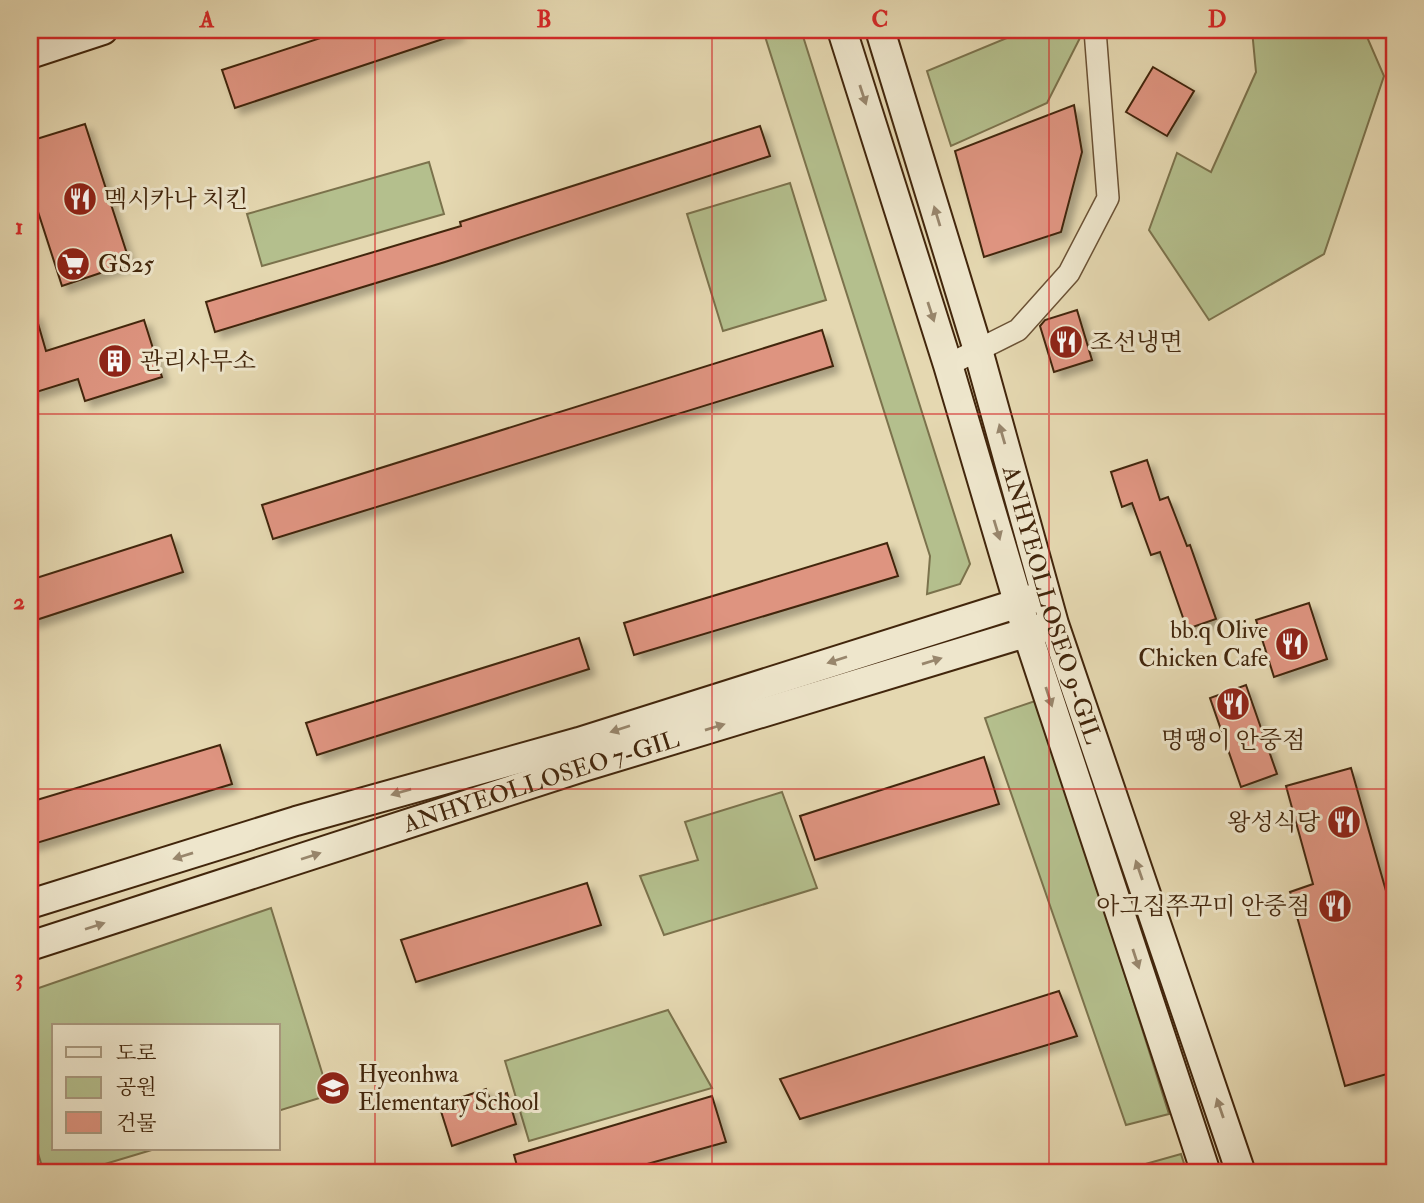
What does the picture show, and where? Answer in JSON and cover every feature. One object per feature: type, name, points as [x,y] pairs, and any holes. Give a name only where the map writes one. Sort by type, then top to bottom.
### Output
[{"type":"street","points":[[30,54],[103,30]]},
{"type":"street","points":[[842,30],[948,365],[1027,632],[1206,1173]]},
{"type":"street","name":"ANHYEOLLOSEO 9-GIL","points":[[880,30],[978,350],[1054,624],[1241,1173]]},
{"type":"street","points":[[948,365],[1018,330],[1069,273],[1108,198],[1095,30]]},
{"type":"street","name":"ANHYEOLLOSEO 7-GIL","points":[[30,904],[296,821],[579,741],[1047,594]]},
{"type":"street","name":"ANHYEOLLOSEO 7-GIL","points":[[30,946],[583,767],[1054,624]]},
{"type":"green space","points":[[763,30],[801,30],[970,564],[960,584],[927,594],[930,556]]},
{"type":"green space","points":[[1026,30],[1084,30],[1047,103],[951,146],[927,71]]},
{"type":"green space","points":[[1252,30],[1364,30],[1384,76],[1324,254],[1209,320],[1149,230],[1177,153],[1211,172],[1256,72]]},
{"type":"green space","points":[[429,162],[444,214],[262,266],[247,214]]},
{"type":"green space","points":[[790,183],[826,300],[723,331],[687,214]]},
{"type":"green space","points":[[1038,700],[1169,1114],[1126,1125],[985,718]]},
{"type":"green space","points":[[782,792],[817,888],[664,935],[640,876],[698,860],[685,822]]},
{"type":"green space","points":[[271,908],[329,1095],[280,1110],[280,1024],[52,1024],[52,1150],[152,1150],[75,1173],[44,1173],[30,1127],[30,991]]},
{"type":"green space","points":[[668,1010],[712,1088],[529,1141],[505,1061]]},
{"type":"green space","points":[[1181,1154],[1187,1173],[1130,1173],[1131,1168]]},
{"type":"building","points":[[345,30],[458,30],[458,34],[235,108],[222,70]]},
{"type":"building","points":[[1153,67],[1194,91],[1167,136],[1126,112]]},
{"type":"building","points":[[1074,105],[1082,152],[1061,232],[984,257],[955,151]]},
{"type":"building","points":[[85,124],[130,263],[62,286],[30,187],[30,141]]},
{"type":"building","points":[[760,126],[770,156],[445,262],[215,332],[206,302],[461,226],[460,222]]},
{"type":"building","points":[[1077,310],[1092,360],[1054,372],[1040,326],[1045,320]]},
{"type":"building","name":"관리사무소","points":[[35,313],[46,351],[144,320],[162,377],[85,401],[78,379],[30,394],[30,314]]},
{"type":"building","points":[[822,330],[833,366],[273,539],[262,505]]},
{"type":"building","points":[[1147,460],[1160,500],[1168,497],[1187,546],[1190,545],[1216,619],[1187,629],[1160,552],[1151,555],[1132,503],[1122,507],[1111,472]]},
{"type":"building","points":[[171,535],[183,572],[30,622],[30,580]]},
{"type":"building","points":[[887,543],[898,576],[634,655],[624,623]]},
{"type":"building","points":[[1309,603],[1327,659],[1274,677],[1256,620]]},
{"type":"building","points":[[579,638],[589,669],[317,755],[306,723]]},
{"type":"building","points":[[1246,685],[1277,774],[1241,787],[1210,698]]},
{"type":"building","points":[[220,745],[232,784],[30,845],[30,802]]},
{"type":"building","points":[[984,757],[999,804],[815,860],[800,816]]},
{"type":"building","points":[[1351,768],[1394,919],[1394,1072],[1345,1086],[1290,892],[1313,884],[1286,786]]},
{"type":"building","points":[[587,883],[601,925],[416,982],[401,940]]},
{"type":"building","points":[[1059,991],[1077,1036],[800,1119],[780,1079]]},
{"type":"building","points":[[486,1089],[490,1099],[507,1093],[516,1124],[452,1146],[439,1105]]},
{"type":"building","points":[[712,1096],[726,1142],[615,1173],[519,1173],[514,1155]]},
{"type":"place","name":"멕시카나 치킨","points":[[80,199]]},
{"type":"place","name":"GS25","points":[[73,264]]},
{"type":"place","name":"조선냉면","points":[[1066,342]]},
{"type":"place","name":"관리사무소","points":[[115,361]]},
{"type":"place","name":"bb.q Olive Chicken Cafe","points":[[1292,644]]},
{"type":"place","name":"명땡이 안중점","points":[[1233,704]]},
{"type":"place","name":"왕성식당","points":[[1344,822]]},
{"type":"place","name":"아그집쭈꾸미 안중점","points":[[1335,906]]},
{"type":"place","name":"Hyeonhwa Elementary School","points":[[333,1088]]}]
